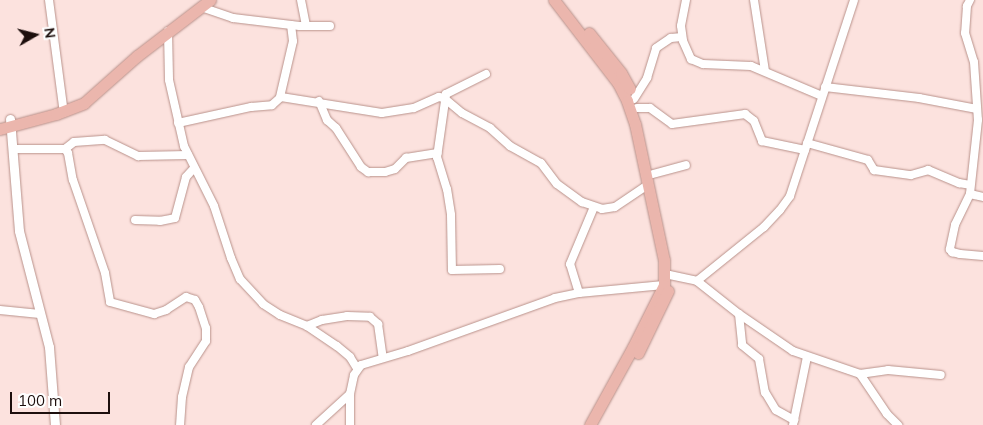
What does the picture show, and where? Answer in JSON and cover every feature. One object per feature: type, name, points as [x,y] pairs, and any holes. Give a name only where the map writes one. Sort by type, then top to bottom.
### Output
[{"type":"main road","points":[[554,0],[618,83],[627,100],[636,124],[667,278]]},
{"type":"main road","points":[[562,0],[621,73],[636,103],[653,174],[667,278],[598,425]]},
{"type":"main road","points":[[5,124],[63,106],[88,94],[134,51],[205,2]]},
{"type":"main road","points":[[5,124],[56,114],[84,104],[168,31],[205,2]]},
{"type":"main road","points":[[590,425],[613,391]]},
{"type":"street","points":[[49,0],[63,106]]},
{"type":"street","points":[[301,0],[306,26]]},
{"type":"street","points":[[679,0],[684,9]]},
{"type":"street","points":[[686,0],[681,26],[682,37],[689,57],[697,62],[751,66],[822,96]]},
{"type":"street","points":[[754,0],[765,71]]},
{"type":"street","points":[[697,281],[748,242],[780,210],[790,196],[854,0]]},
{"type":"street","points":[[970,0],[967,6],[965,33],[974,62],[978,120],[970,194],[955,225],[950,249],[952,252],[960,254],[983,256]]},
{"type":"street","points":[[205,2],[233,18],[291,25],[330,26]]},
{"type":"street","points":[[178,123],[251,107],[272,105],[280,97],[292,41],[291,25]]},
{"type":"street","points":[[168,31],[169,80],[178,123],[188,155],[214,206],[240,279],[264,304],[280,315],[307,326],[338,346],[350,357],[357,368]]},
{"type":"street","points":[[682,37],[671,38],[656,48],[647,78],[636,103],[650,108],[672,124],[745,114],[754,121],[762,141],[806,146],[863,158],[869,161],[874,170],[911,176],[928,170],[959,183],[970,185]]},
{"type":"street","points":[[486,74],[452,90],[444,98],[444,124],[438,153],[439,167],[447,189],[451,214],[452,270],[500,269]]},
{"type":"street","points":[[825,87],[919,98],[977,109]]},
{"type":"street","points":[[280,97],[319,101],[358,111],[382,113],[414,108],[439,97],[444,98],[462,113],[490,128],[510,146],[541,163],[557,184],[570,195],[594,207],[607,209],[621,205],[648,185]]},
{"type":"street","points":[[319,101],[327,120],[336,128],[361,167],[368,172],[384,172],[395,168],[406,158],[438,153]]},
{"type":"street","points":[[5,124],[13,149],[19,231],[51,363],[56,425]]},
{"type":"street","points":[[13,149],[65,150],[74,142],[105,140],[138,156],[188,155]]},
{"type":"street","points":[[65,150],[68,152],[73,180],[106,273],[110,302],[154,314],[166,310],[186,297],[195,300],[203,316],[206,341],[189,367],[182,397],[180,425]]},
{"type":"street","points":[[653,174],[686,165]]},
{"type":"street","points":[[135,220],[160,221],[175,218],[186,177],[194,168]]},
{"type":"street","points":[[970,194],[983,197]]},
{"type":"street","points":[[579,293],[570,264],[594,207]]},
{"type":"street","points":[[350,425],[350,394],[357,368],[361,365],[555,298],[667,278],[697,281],[738,314],[793,350],[807,356],[860,374],[888,370],[941,375]]},
{"type":"street","points":[[0,310],[40,314]]},
{"type":"street","points":[[738,314],[742,345],[759,359],[765,392],[776,410],[793,422],[807,356]]},
{"type":"street","points":[[307,326],[322,320],[348,316],[370,317],[378,324],[383,358]]},
{"type":"street","points":[[860,374],[887,414],[898,425]]},
{"type":"street","points":[[316,425],[350,394]]}]
